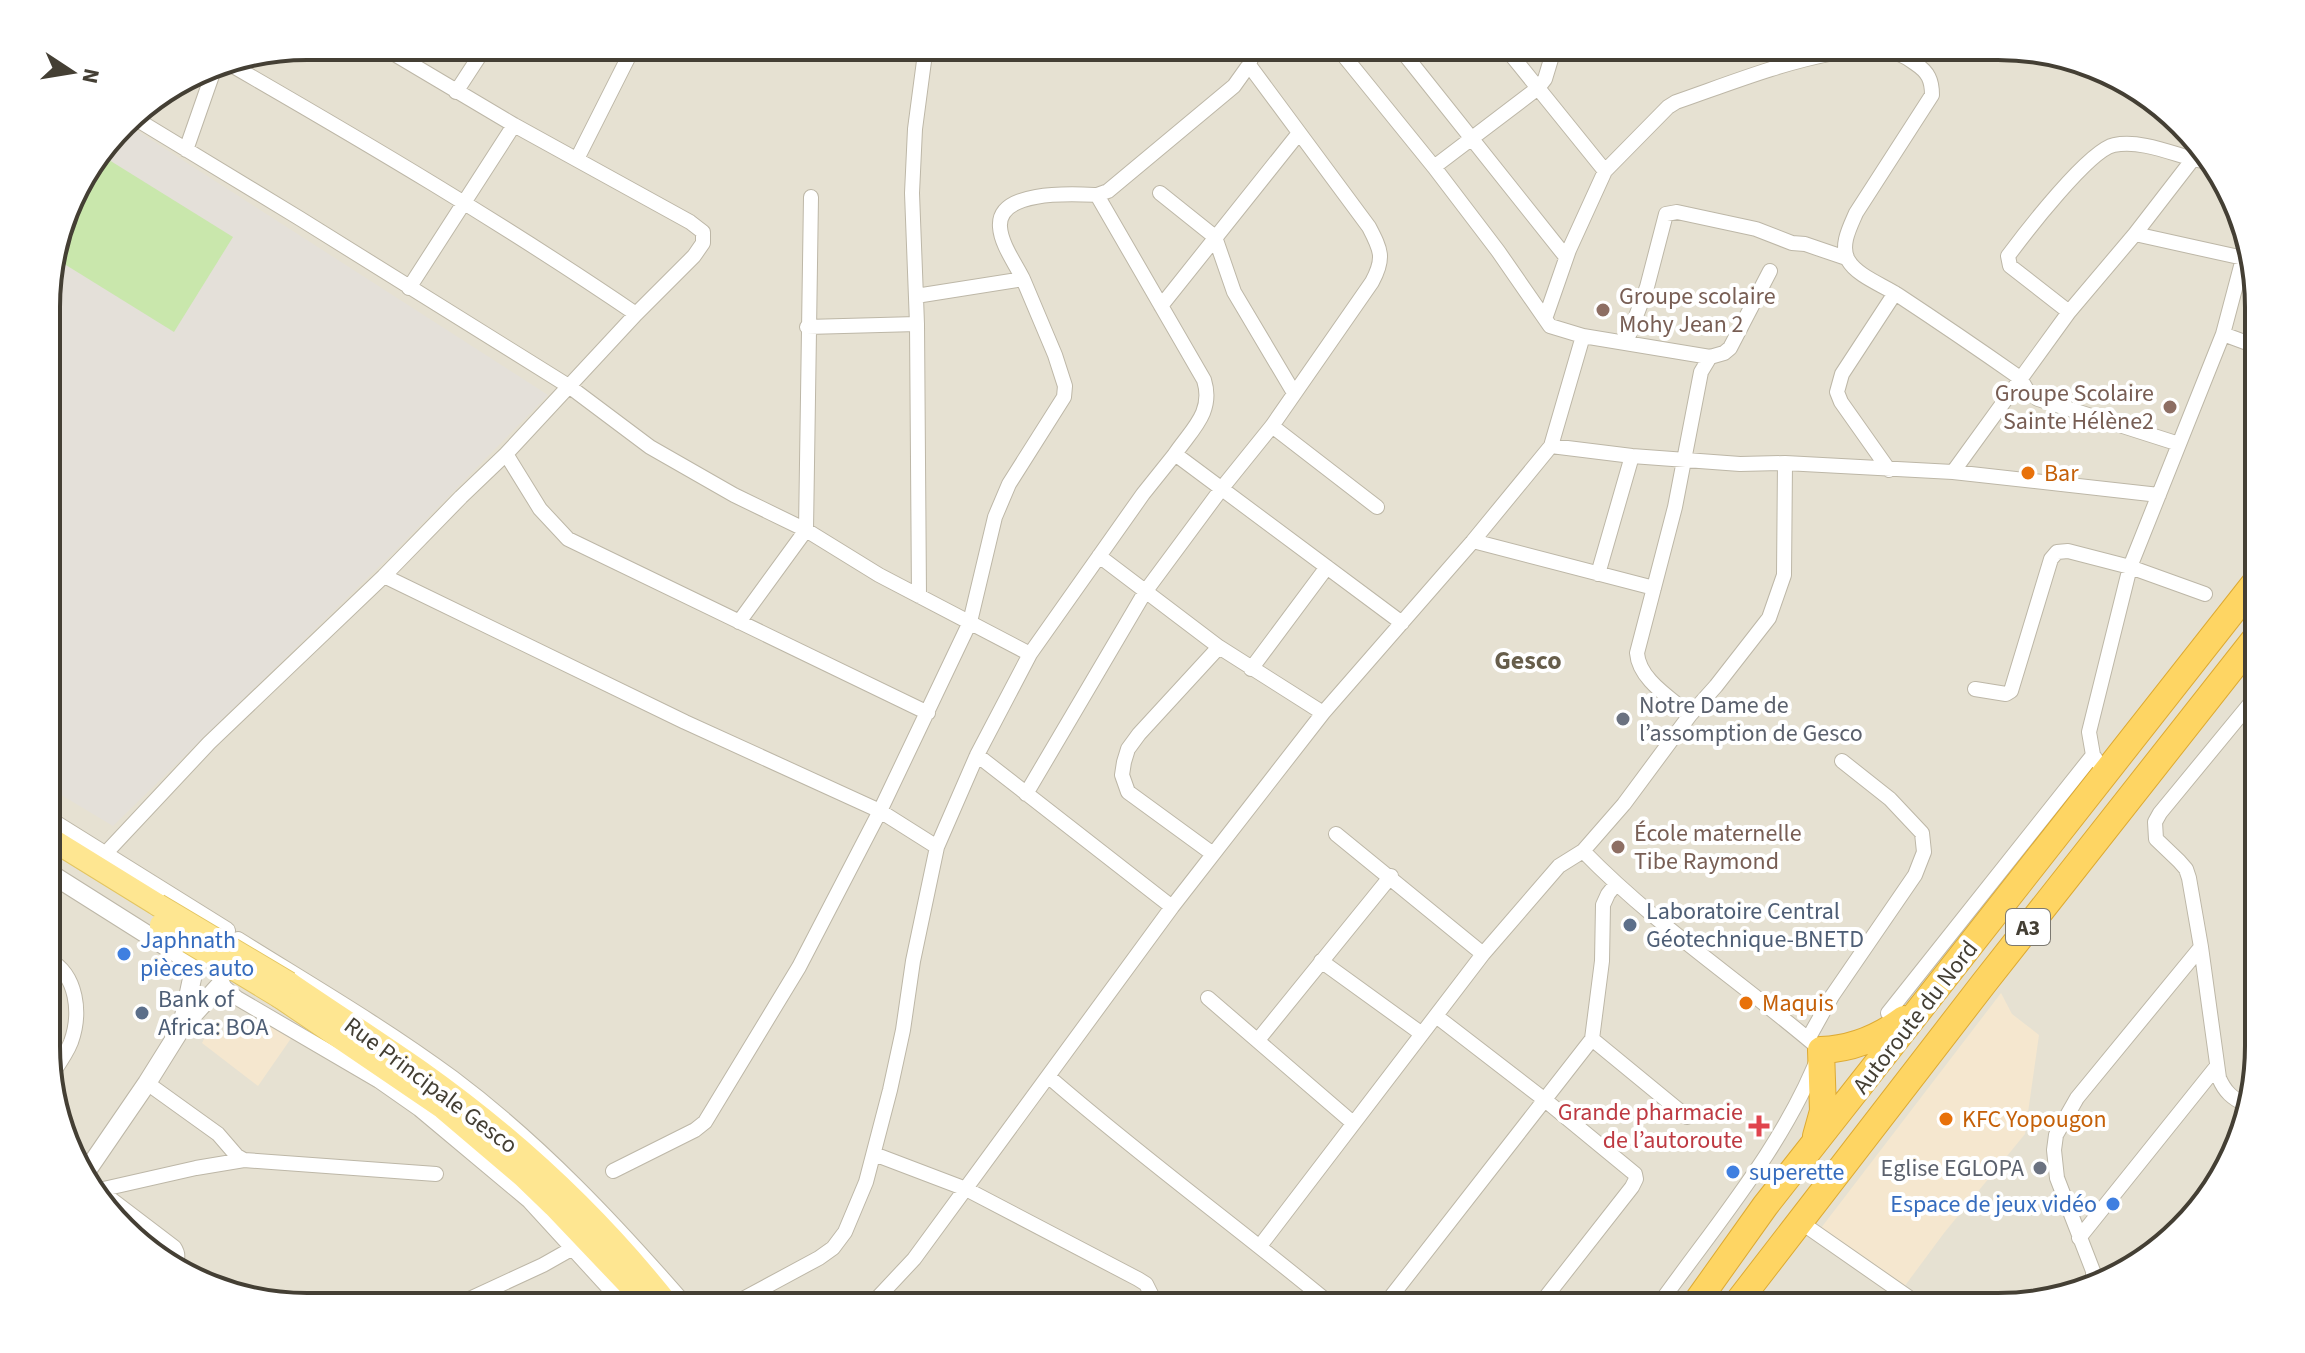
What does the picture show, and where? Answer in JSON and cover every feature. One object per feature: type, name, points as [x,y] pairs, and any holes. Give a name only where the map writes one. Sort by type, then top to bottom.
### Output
[{"type":"highway","name":"Autoroute du Nord","points":[[1704,1292],[1765,1206],[1923,1005],[2099,765],[2244,595]]},
{"type":"highway","name":"Autoroute du Nord","points":[[1745,1292],[2244,653]]},
{"type":"highway","points":[[1813,1146],[1823,1111],[1815,1045],[1836,1050],[1867,1041],[1890,1030],[1923,1005]]},
{"type":"main road","points":[[60,845],[154,912]]},
{"type":"main road","points":[[60,861],[154,912]]},
{"type":"main road","name":"Rue Principale Gesco","points":[[154,912],[422,1073],[536,1165],[575,1202],[659,1293]]},
{"type":"main road","name":"Rue Principale Gesco","points":[[285,990],[455,1117],[554,1206],[636,1293]]},
{"type":"street","points":[[104,855],[209,743],[506,454],[703,243],[703,232],[690,222],[404,60]]},
{"type":"street","points":[[456,92],[477,60]]},
{"type":"street","points":[[577,159],[627,60]]},
{"type":"street","points":[[919,596],[913,163],[924,60]]},
{"type":"street","points":[[613,1171],[695,1130],[714,1109],[799,967],[880,811],[970,622],[1002,499],[1019,466],[1064,397],[1065,386],[1055,355],[1000,229],[1000,219],[1016,203],[1035,196],[1097,195],[1108,191],[1234,86],[1251,60]]},
{"type":"street","points":[[1347,60],[1498,251],[1550,326],[1583,336],[1710,357],[1730,348],[1770,271]]},
{"type":"street","points":[[1409,60],[1566,257]]},
{"type":"street","points":[[1515,60],[1605,171]]},
{"type":"street","points":[[1434,167],[1538,88],[1545,79],[1551,60]]},
{"type":"street","points":[[1545,319],[1566,257],[1605,171],[1661,112],[1676,102],[1802,60]]},
{"type":"street","points":[[1846,258],[1847,233],[1856,213],[1932,95],[1932,84],[1927,73],[1910,60]]},
{"type":"street","points":[[1026,794],[1145,592],[1272,426],[1372,282],[1381,258],[1369,227],[1249,65]]},
{"type":"street","points":[[238,69],[462,202],[636,314]]},
{"type":"street","points":[[186,150],[211,80]]},
{"type":"street","points":[[142,123],[570,387],[650,447],[734,495],[806,530],[879,575],[1030,654]]},
{"type":"street","points":[[409,288],[514,125]]},
{"type":"street","points":[[1161,306],[1299,133]]},
{"type":"street","points":[[1953,472],[2069,312],[2193,159],[2144,145],[2113,145],[2100,151],[2085,165],[2021,237],[2008,256],[2010,266],[2069,312]]},
{"type":"street","points":[[1160,193],[1215,237],[1234,292],[1294,393]]},
{"type":"street","points":[[754,1293],[819,1258],[833,1248],[845,1232],[855,1212],[874,1154],[897,1060],[913,961],[937,847],[977,755],[1030,654],[1206,409],[1208,392],[1204,380],[1097,195]]},
{"type":"street","points":[[739,622],[806,530],[811,197]]},
{"type":"street","points":[[1626,343],[1647,287],[1666,214],[1677,212],[1756,229],[1846,258],[1854,268],[2020,378],[2027,390],[2038,399],[2179,444]]},
{"type":"street","points":[[2135,234],[2239,255]]},
{"type":"street","points":[[1888,1013],[2099,765],[2089,732],[2130,567],[2223,334],[2242,271]]},
{"type":"street","points":[[916,296],[1023,279]]},
{"type":"street","points":[[1889,470],[1837,392],[1842,374],[1895,293]]},
{"type":"street","points":[[807,327],[917,324]]},
{"type":"street","points":[[2223,334],[2244,342]]},
{"type":"street","points":[[882,1293],[914,1259],[1172,907],[1323,713],[1551,446],[1583,336]]},
{"type":"street","points":[[1690,715],[1646,675],[1638,663],[1637,653],[1685,459],[1701,372],[1710,357]]},
{"type":"street","points":[[1272,426],[1377,507]]},
{"type":"street","points":[[1551,446],[1740,464],[1785,463],[1953,472],[2159,495]]},
{"type":"street","points":[[506,454],[540,509],[568,539],[928,713]]},
{"type":"street","points":[[1175,454],[1402,623]]},
{"type":"street","points":[[1598,574],[1632,456]]},
{"type":"street","points":[[1260,1246],[1483,954],[1559,866],[1583,851],[1624,804],[1690,715],[1769,618],[1784,575],[1785,463]]},
{"type":"street","points":[[1473,541],[1654,588]]},
{"type":"street","points":[[1975,689],[2003,694],[2011,691],[2054,554],[2068,551],[2130,567],[2205,594]]},
{"type":"street","points":[[1099,556],[1219,647],[1323,713]]},
{"type":"street","points":[[1251,669],[1327,567]]},
{"type":"street","points":[[384,576],[685,722],[880,811],[937,847]]},
{"type":"street","points":[[1213,854],[1128,792],[1122,775],[1128,749],[1139,734],[1219,647]]},
{"type":"street","points":[[2239,1101],[2224,1089],[2219,1078],[2201,947],[2186,869],[2156,839],[2155,822],[2244,711]]},
{"type":"street","points":[[977,755],[1172,907]]},
{"type":"street","points":[[1668,1292],[1764,1157],[1809,1083],[1815,1045],[1832,996],[1915,875],[1924,852],[1922,833],[1890,799],[1842,761]]},
{"type":"street","points":[[60,828],[390,1034],[453,1078],[512,1125],[589,1197],[675,1293]]},
{"type":"street","points":[[1336,834],[1483,954]]},
{"type":"street","points":[[1583,851],[1686,944],[1736,979],[1815,1045]]},
{"type":"street","points":[[1258,1040],[1391,876]]},
{"type":"street","points":[[60,880],[181,956],[205,981],[221,984],[237,998],[379,1081],[419,1109],[529,1201],[613,1293]]},
{"type":"street","points":[[1394,1292],[1592,1039],[1602,961],[1603,905],[1616,884]]},
{"type":"street","points":[[182,1027],[194,969],[192,951],[201,936],[208,932],[232,935]]},
{"type":"street","points":[[91,1165],[182,1027],[221,984],[241,970],[244,954],[232,935]]},
{"type":"street","points":[[2093,1274],[2057,1178],[2056,1135],[2077,1098],[2201,947]]},
{"type":"street","points":[[1321,961],[1422,1034]]},
{"type":"street","points":[[60,968],[72,985],[78,1013],[70,1044],[61,1059]]},
{"type":"street","points":[[1208,998],[1353,1123]]},
{"type":"street","points":[[1436,1016],[1633,1171],[1636,1179],[1632,1187],[1550,1292]]},
{"type":"street","points":[[1592,1039],[1687,1117]]},
{"type":"street","points":[[2079,1238],[2217,1066]]},
{"type":"street","points":[[1049,1077],[1113,1132],[1316,1292]]},
{"type":"street","points":[[147,1083],[218,1134],[244,1160]]},
{"type":"street","points":[[874,1154],[966,1189],[1138,1279],[1146,1284],[1150,1293]]},
{"type":"street","points":[[106,1188],[244,1160],[436,1174]]},
{"type":"street","points":[[117,1204],[174,1247],[177,1256]]},
{"type":"street","points":[[1799,1221],[1901,1292]]},
{"type":"street","points":[[484,1293],[573,1248]]},
{"type":"shaded area","points":[[1998,60],[2062,68],[2122,93],[2161,121],[2184,144],[2203,170],[2220,198],[2232,227],[2244,290],[2244,1063],[2237,1110],[2212,1170],[2173,1221],[2122,1260],[2062,1285],[2015,1292],[307,1293],[243,1285],[183,1260],[156,1242],[121,1209],[93,1170],[68,1110],[62,1079],[62,274],[73,227],[93,183],[121,144],[144,121],[183,93],[212,79],[243,68],[274,62]]},
{"type":"shaded area","points":[[135,130],[548,395],[392,554],[113,826],[60,794],[60,307],[68,243],[79,212],[93,183]]},
{"type":"shaded area","points":[[2001,993],[2012,1014],[2039,1035],[2025,1134],[1904,1287],[1821,1228]]},
{"type":"shaded area","points":[[272,1027],[292,1037],[258,1086],[202,1043],[205,1037],[236,1029]]},
{"type":"green space","points":[[109,160],[233,237],[174,332],[64,264],[79,212],[93,183]]},
{"type":"place","name":"Groupe scolaire Mohy Jean 2","points":[[1603,310]]},
{"type":"place","name":"Groupe Scolaire Sainte Hélène2","points":[[2170,407]]},
{"type":"place","name":"Bar","points":[[2028,473]]},
{"type":"place","name":"Notre Dame de l’assomption de Gesco","points":[[1623,719]]},
{"type":"place","name":"École maternelle Tibe Raymond","points":[[1618,847]]},
{"type":"place","name":"Laboratoire Central Géotechnique-BNETD","points":[[1630,925]]},
{"type":"place","name":"Japhnath pièces auto","points":[[124,954]]},
{"type":"place","name":"Maquis","points":[[1746,1003]]},
{"type":"place","name":"Bank of Africa: BOA","points":[[142,1013]]},
{"type":"place","name":"KFC Yopougon","points":[[1946,1119]]},
{"type":"place","name":"Grande pharmacie de l’autoroute","points":[[1759,1126]]},
{"type":"place","name":"Eglise EGLOPA","points":[[2040,1168]]},
{"type":"place","name":"superette","points":[[1733,1172]]},
{"type":"place","name":"Espace de jeux vidéo","points":[[2113,1204]]},
{"type":"district","name":"Gesco","points":[[1528,660]]}]
